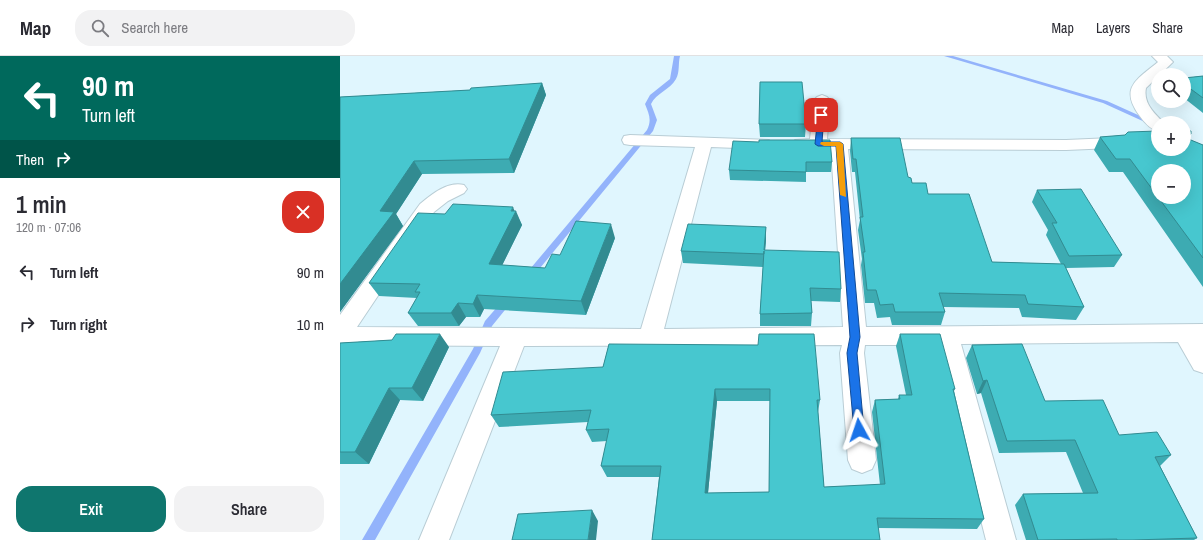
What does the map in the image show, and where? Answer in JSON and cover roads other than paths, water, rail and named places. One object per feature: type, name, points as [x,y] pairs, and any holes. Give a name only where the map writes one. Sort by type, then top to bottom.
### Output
[{"type":"street","points":[[1151,119],[1137,96],[1137,89],[1141,83],[1166,62],[1159,56]]},
{"type":"street","points":[[822,100],[855,337],[852,353],[862,460]]},
{"type":"street","points":[[630,140],[784,144],[1066,145],[1112,143]]},
{"type":"street","points":[[650,338],[704,143]]},
{"type":"street","points":[[340,335],[427,208],[441,197],[458,189]]},
{"type":"street","points":[[340,335],[650,338],[1193,333],[1203,364]]},
{"type":"street","points":[[947,336],[1001,540]]},
{"type":"street","points":[[434,540],[507,337]]},
{"type":"waterway","points":[[528,277],[650,131],[654,120],[648,104],[650,100],[673,79],[677,56]]},
{"type":"waterway","points":[[947,56],[1105,102],[1151,123]]},
{"type":"waterway","points":[[368,540],[477,350],[488,324],[508,300]]}]
